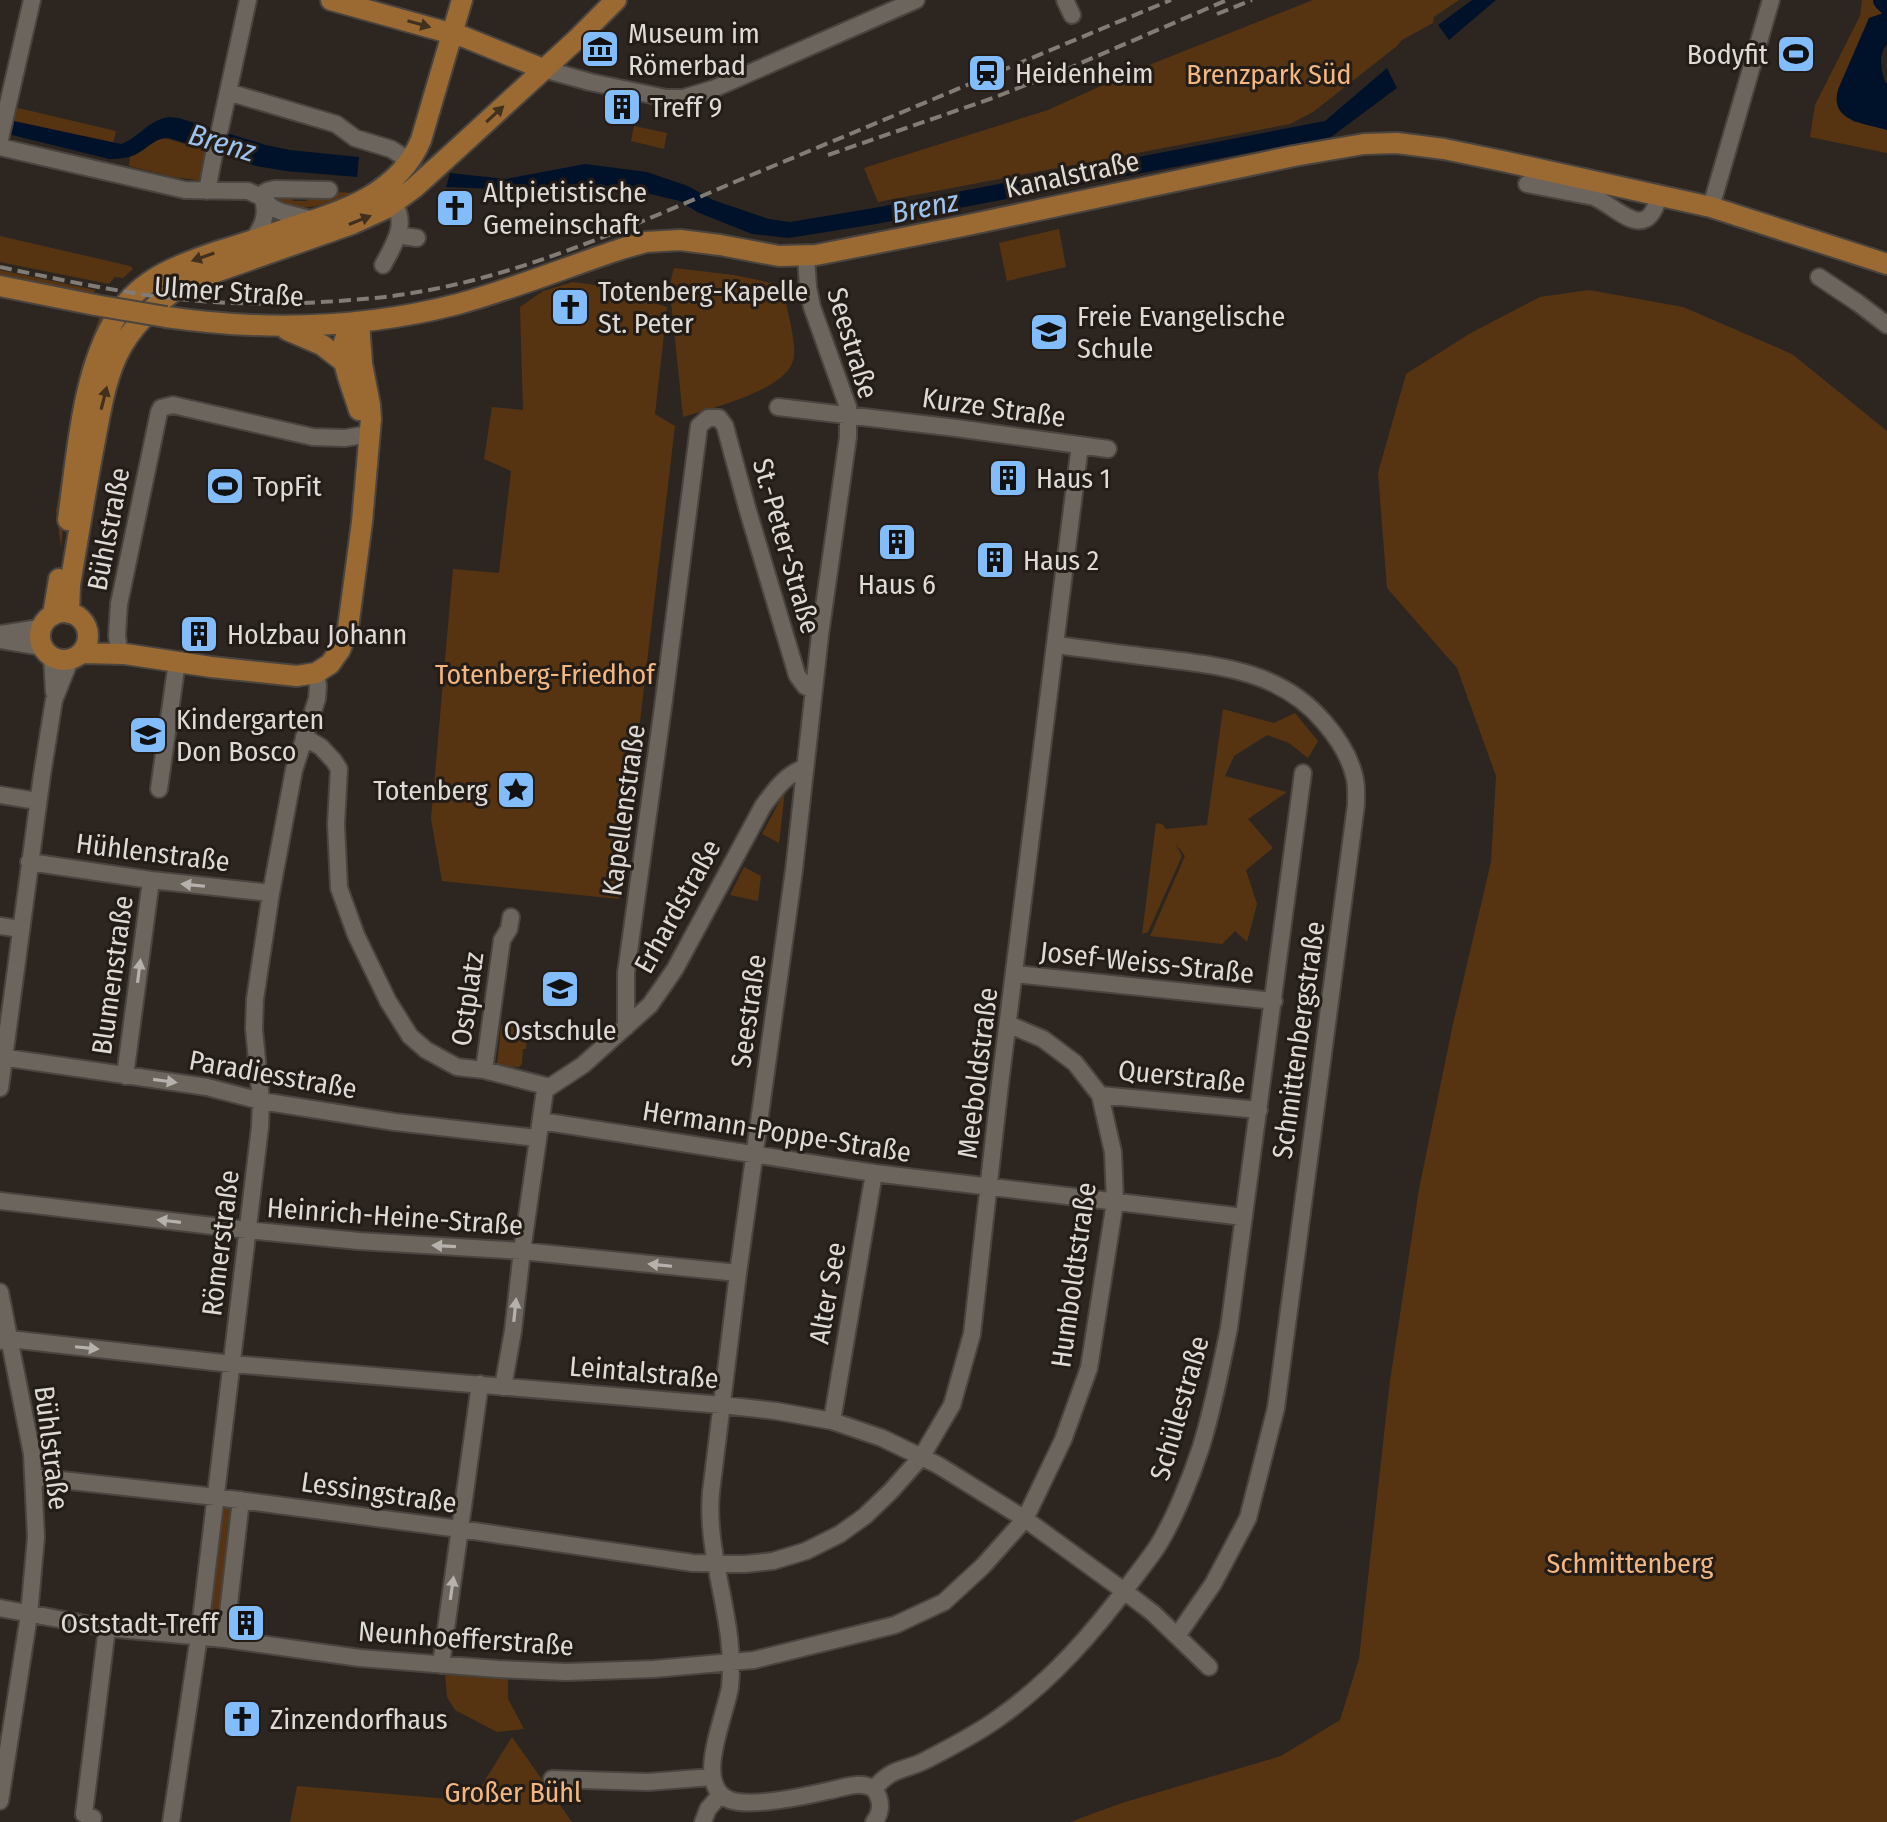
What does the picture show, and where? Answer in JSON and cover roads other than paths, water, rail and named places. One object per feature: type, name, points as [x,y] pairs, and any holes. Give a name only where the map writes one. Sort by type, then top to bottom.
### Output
[{"type":"main road","points":[[331,0],[453,33],[543,69]]},
{"type":"main road","points":[[62,638],[101,410],[109,377],[123,345],[151,310],[183,285],[316,220],[369,198],[391,182],[418,149],[462,0]]},
{"type":"main road","points":[[62,638],[86,397],[96,359],[119,311],[151,280],[187,262],[253,240],[274,242],[352,224],[393,203],[422,181],[616,0]]},
{"type":"main road","name":"Kanalstraße","points":[[359,322],[460,303],[646,242],[694,241],[770,254],[806,256],[892,241],[1294,156],[1380,143],[1444,149],[1711,207],[1887,264]]},
{"type":"main road","name":"Ulmer Straße","points":[[0,286],[95,305],[222,324],[276,326],[359,322]]},
{"type":"main road","points":[[62,638],[121,647],[177,662],[290,676],[316,673],[336,658],[348,628],[369,461],[371,412],[362,364],[359,322]]},
{"type":"main road","points":[[359,322],[345,338],[344,362],[360,416],[369,434]]},
{"type":"main road","points":[[276,326],[322,345],[344,362]]},
{"type":"street","points":[[32,0],[0,140],[170,187],[190,191],[244,191],[288,213],[316,220]]},
{"type":"street","points":[[220,129],[248,0]]},
{"type":"street","points":[[543,69],[674,99],[698,94],[854,27],[892,5],[916,0]]},
{"type":"street","points":[[1711,207],[1771,0]]},
{"type":"street","points":[[228,92],[336,124],[355,138],[391,149],[410,161]]},
{"type":"street","points":[[207,191],[214,154]]},
{"type":"street","points":[[1527,184],[1594,197],[1625,217],[1642,220],[1653,212],[1659,195]]},
{"type":"street","points":[[253,240],[264,221],[267,191],[329,190]]},
{"type":"street","points":[[265,201],[277,216],[274,242]]},
{"type":"street","points":[[383,265],[398,235],[400,217],[393,203]]},
{"type":"street","points":[[398,235],[417,238]]},
{"type":"street","name":"Seestraße","points":[[712,1777],[715,1746],[729,1691],[730,1661],[709,1510],[848,437],[849,415],[844,393],[812,307],[806,256]]},
{"type":"street","points":[[1819,277],[1887,325]]},
{"type":"street","name":"Bühlstraße","points":[[121,647],[119,604],[161,408],[173,405],[313,437],[345,438],[369,434]]},
{"type":"street","name":"Kurze Straße","points":[[778,407],[1108,449]]},
{"type":"street","name":"St.-Peter-Straße","points":[[713,417],[722,420],[725,426],[797,675],[805,686],[813,690]]},
{"type":"street","name":"Kapellenstraße","points":[[626,1027],[626,973],[699,426],[713,417]]},
{"type":"street","name":"Meeboldstraße","points":[[716,1564],[773,1561],[806,1551],[840,1534],[883,1499],[922,1456],[952,1405],[972,1334],[1080,445]]},
{"type":"street","points":[[0,637],[33,629],[62,638],[37,801],[0,1088]]},
{"type":"street","name":"Schmittenbergstraße","points":[[1055,645],[1226,668],[1262,678],[1292,692],[1310,706],[1332,732],[1347,757],[1356,789],[1276,1408],[1248,1518],[1213,1584],[1177,1636]]},
{"type":"street","points":[[159,789],[177,662]]},
{"type":"street","name":"Römerstraße","points":[[171,1822],[199,1636],[261,1101],[254,1023],[255,999],[294,770],[317,699],[316,673]]},
{"type":"street","points":[[304,737],[321,747],[339,769],[336,824],[339,888],[356,935],[388,1001],[410,1036],[426,1050],[457,1067],[484,1070]]},
{"type":"street","name":"Erhardstraße","points":[[550,1087],[583,1065],[650,1005],[675,969],[763,806],[792,772],[804,768]]},
{"type":"street","name":"Schülestraße","points":[[874,1789],[887,1775],[921,1762],[999,1718],[1070,1658],[1157,1546],[1181,1497],[1200,1449],[1229,1328],[1303,773]]},
{"type":"street","points":[[0,795],[37,801]]},
{"type":"street","name":"Hühlenstraße","points":[[29,862],[271,893]]},
{"type":"street","name":"Blumenstraße","points":[[125,1076],[151,880]]},
{"type":"street","name":"Ostplatz","points":[[511,917],[509,929],[502,940],[484,1070],[550,1087]]},
{"type":"street","points":[[0,926],[20,929]]},
{"type":"street","name":"Josef-Weiss-Straße","points":[[1015,974],[1274,1001]]},
{"type":"street","name":"Humboldtstraße","points":[[730,1661],[754,1660],[895,1625],[944,1602],[983,1566],[1025,1519],[1063,1440],[1089,1368],[1115,1202],[1113,1152],[1100,1095],[1075,1063],[1043,1039],[1008,1024]]},
{"type":"street","name":"Paradiesstraße","points":[[2,1057],[207,1087],[261,1101],[395,1122],[539,1130]]},
{"type":"street","points":[[503,1387],[545,1090],[550,1087]]},
{"type":"street","name":"Querstraße","points":[[1100,1095],[1259,1110]]},
{"type":"street","name":"Hermann-Poppe-Straße","points":[[539,1130],[1244,1217]]},
{"type":"street","name":"Alter See","points":[[832,1421],[874,1173]]},
{"type":"street","name":"Heinrich-Heine-Straße","points":[[0,1201],[359,1241],[522,1251],[738,1273]]},
{"type":"street","name":"Bühlstraße","points":[[0,1292],[5,1340],[29,1435],[36,1537],[29,1615],[0,1801]]},
{"type":"street","name":"Leintalstraße","points":[[5,1340],[232,1364],[722,1405],[832,1421],[922,1456],[1025,1519],[1153,1613],[1209,1667]]},
{"type":"street","points":[[441,1665],[480,1384]]},
{"type":"street","name":"Lessingstraße","points":[[34,1477],[241,1500],[716,1564]]},
{"type":"street","points":[[225,1639],[241,1500]]},
{"type":"street","name":"Neunhoefferstraße","points":[[0,1608],[107,1628],[441,1665],[566,1672],[654,1669],[730,1661]]},
{"type":"street","points":[[93,1818],[84,1814],[107,1628]]},
{"type":"street","points":[[552,1779],[648,1782],[712,1777],[720,1795],[733,1801],[754,1802],[810,1795],[853,1784],[869,1786],[879,1796],[880,1804],[874,1822]]},
{"type":"street","points":[[703,1822],[708,1809],[720,1795]]},
{"type":"water","points":[[1472,0],[1496,0],[1449,40],[1438,25]]},
{"type":"water","points":[[1887,9],[1887,44],[1881,62],[1887,83],[1887,130],[1859,123],[1844,115],[1837,101],[1838,90],[1869,18]]},
{"type":"water","points":[[1387,68],[1397,88],[1331,137],[789,238],[752,234],[697,212],[680,201],[629,189],[582,183],[524,190],[446,187],[450,173],[506,179],[585,164],[647,172],[688,186],[713,200],[769,219],[790,222],[1325,121]]},
{"type":"water","points":[[170,117],[266,145],[359,157],[357,177],[256,166],[169,138],[157,141],[133,156],[109,159],[0,132],[0,118],[121,144],[156,121]]},
{"type":"waterway","name":"Brenz","points":[[1884,0],[1887,3]]},
{"type":"railway","points":[[0,267],[141,294],[235,303],[305,303],[374,298],[468,282],[605,236],[1171,0]]},
{"type":"railway","points":[[828,155],[993,98],[1227,0]]},
{"type":"railway","points":[[1217,14],[1252,0]]},
{"type":"place","name":"Museum im Römerbad","points":[[600,49]]},
{"type":"place","name":"Bodyfit","points":[[1796,54]]},
{"type":"place","name":"Heidenheim","points":[[987,73]]},
{"type":"place","name":"Treff 9","points":[[622,107]]},
{"type":"place","name":"Altpietistische Gemeinschaft","points":[[455,208]]},
{"type":"place","name":"Totenberg-Kapelle St. Peter","points":[[570,307]]},
{"type":"place","name":"Freie Evangelische Schule","points":[[1049,332]]},
{"type":"place","name":"Haus 1","points":[[1008,478]]},
{"type":"place","name":"TopFit","points":[[225,486]]},
{"type":"place","name":"Haus 6","points":[[897,542]]},
{"type":"place","name":"Haus 2","points":[[995,560]]},
{"type":"place","name":"Holzbau Johann","points":[[199,634]]},
{"type":"place","name":"Kindergarten Don Bosco","points":[[148,735]]},
{"type":"place","name":"Totenberg","points":[[516,790]]},
{"type":"place","name":"Ostschule","points":[[560,989]]},
{"type":"place","name":"Oststadt-Treff","points":[[246,1623]]},
{"type":"place","name":"Zinzendorfhaus","points":[[242,1719]]},
{"type":"park label","name":"Brenzpark Süd","points":[[1269,74]]},
{"type":"park label","name":"Totenberg-Friedhof","points":[[545,674]]},
{"type":"park label","name":"Schmittenberg","points":[[1630,1563]]},
{"type":"park label","name":"Großer Bühl","points":[[513,1792]]}]
